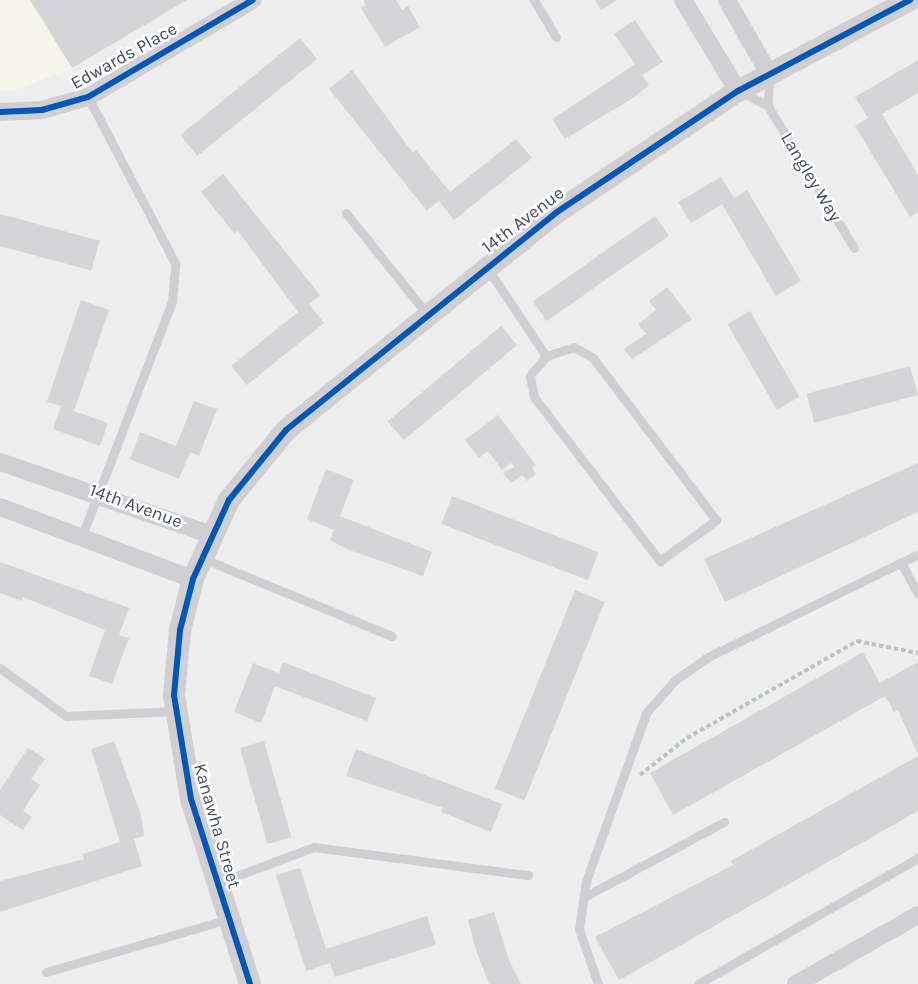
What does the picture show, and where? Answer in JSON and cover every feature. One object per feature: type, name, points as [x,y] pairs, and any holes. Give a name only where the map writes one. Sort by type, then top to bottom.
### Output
[{"type":"street","name":"Edwards Place","points":[[0,112],[42,110],[88,97],[253,0]]},
{"type":"street","points":[[683,0],[738,91]]},
{"type":"street","points":[[727,0],[769,74]]},
{"type":"street","name":"14th Avenue","points":[[0,462],[99,493],[212,535],[248,471],[286,430],[485,266],[738,91],[910,0]]},
{"type":"street","points":[[0,507],[82,536],[197,569]]},
{"type":"street","name":"Kanawha Street","points":[[212,535],[197,569],[175,661],[176,711],[191,799],[250,984]]},
{"type":"street","points":[[796,984],[918,915]]},
{"type":"lane","points":[[534,0],[556,37]]},
{"type":"lane","points":[[738,91],[768,105],[769,74]]},
{"type":"lane","points":[[82,536],[172,301],[176,263],[88,97]]},
{"type":"lane","name":"Langley Way","points":[[768,105],[854,248]]},
{"type":"lane","points":[[346,213],[426,313]]},
{"type":"lane","points":[[485,266],[546,356]]},
{"type":"lane","points":[[574,347],[593,358],[716,520],[660,561],[534,396],[530,376],[546,356],[574,347]]},
{"type":"lane","points":[[598,984],[579,929],[584,897],[646,713],[675,680],[706,658],[918,554]]},
{"type":"lane","points":[[901,563],[918,594]]},
{"type":"lane","points":[[197,569],[392,636]]},
{"type":"lane","points":[[0,668],[66,716],[176,711]]},
{"type":"lane","points":[[584,897],[724,822]]},
{"type":"lane","points":[[218,883],[314,847],[528,875]]},
{"type":"lane","points":[[698,984],[918,858]]},
{"type":"lane","points":[[46,972],[229,919]]},
{"type":"path","points":[[637,777],[687,738],[857,641],[918,653]]},
{"type":"shaded area","points":[[0,0],[187,0],[72,68],[15,90],[0,90]]},
{"type":"building","points":[[30,0],[187,0],[72,68]]},
{"type":"building","points":[[363,0],[396,0],[402,10],[408,6],[420,27],[385,47],[361,8],[366,5]]},
{"type":"building","points":[[595,0],[617,0],[601,10]]},
{"type":"building","points":[[635,20],[663,62],[642,75],[649,85],[633,98],[565,139],[552,119],[635,64],[614,34]]},
{"type":"building","points":[[300,38],[317,59],[197,156],[180,135]]},
{"type":"building","points":[[918,60],[918,93],[882,114],[918,175],[918,212],[910,217],[855,126],[868,118],[855,97]]},
{"type":"building","points":[[352,70],[413,153],[416,150],[450,192],[516,139],[532,158],[454,220],[439,201],[427,211],[329,89]]},
{"type":"building","points":[[223,174],[320,295],[309,304],[324,323],[247,385],[231,366],[298,312],[238,231],[234,233],[201,192]]},
{"type":"building","points":[[721,177],[734,198],[747,190],[801,281],[776,296],[722,204],[691,223],[678,202]]},
{"type":"building","points":[[0,214],[99,241],[91,271],[0,246]]},
{"type":"building","points":[[655,216],[669,236],[547,321],[533,301]]},
{"type":"building","points":[[667,287],[692,319],[632,359],[624,349],[646,334],[638,324],[656,310],[649,301]]},
{"type":"building","points":[[81,300],[109,310],[74,411],[108,423],[100,446],[53,429],[61,406],[47,402]]},
{"type":"building","points":[[750,311],[800,397],[777,410],[727,324]]},
{"type":"building","points":[[501,326],[517,345],[404,440],[388,421]]},
{"type":"building","points":[[910,366],[918,395],[814,423],[807,394]]},
{"type":"building","points":[[194,401],[217,409],[199,456],[190,452],[179,479],[130,459],[140,432],[176,446]]},
{"type":"building","points":[[498,415],[536,465],[532,468],[536,474],[527,481],[522,475],[511,483],[503,473],[514,467],[511,463],[502,470],[488,451],[479,458],[465,440]]},
{"type":"building","points":[[918,463],[918,512],[725,602],[704,559]]},
{"type":"building","points":[[326,469],[354,480],[340,516],[432,552],[423,576],[349,550],[330,540],[334,530],[307,519]]},
{"type":"building","points":[[452,496],[599,552],[588,580],[441,524]]},
{"type":"building","points":[[0,562],[129,608],[119,635],[129,638],[112,684],[89,676],[105,630],[23,597],[22,601],[0,593]]},
{"type":"building","points":[[575,590],[605,602],[525,800],[495,788]]},
{"type":"building","points":[[863,652],[880,683],[918,662],[918,755],[898,710],[894,712],[885,696],[673,815],[650,773]]},
{"type":"building","points":[[283,662],[376,698],[367,721],[275,686],[261,723],[234,712],[253,663],[279,673]]},
{"type":"building","points":[[114,741],[141,815],[144,836],[134,839],[142,866],[0,912],[0,881],[84,859],[83,854],[120,842],[91,749]]},
{"type":"building","points":[[264,741],[292,837],[268,844],[240,748]]},
{"type":"building","points":[[28,748],[45,759],[31,779],[40,785],[23,811],[32,817],[23,830],[0,815],[0,790]]},
{"type":"building","points":[[356,749],[502,804],[491,832],[441,812],[443,808],[346,776]]},
{"type":"building","points":[[918,756],[918,811],[619,980],[595,937],[733,865],[731,861]]},
{"type":"building","points":[[300,868],[326,949],[427,916],[436,945],[335,977],[330,963],[306,971],[276,875]]},
{"type":"building","points":[[494,912],[509,960],[521,984],[489,984],[476,950],[468,920]]},
{"type":"cycle path","points":[[0,112],[42,110],[88,97],[253,0]]},
{"type":"cycle path","points":[[250,984],[191,799],[174,695],[180,630],[193,579],[229,500],[286,430],[557,212],[738,91],[910,0]]}]
